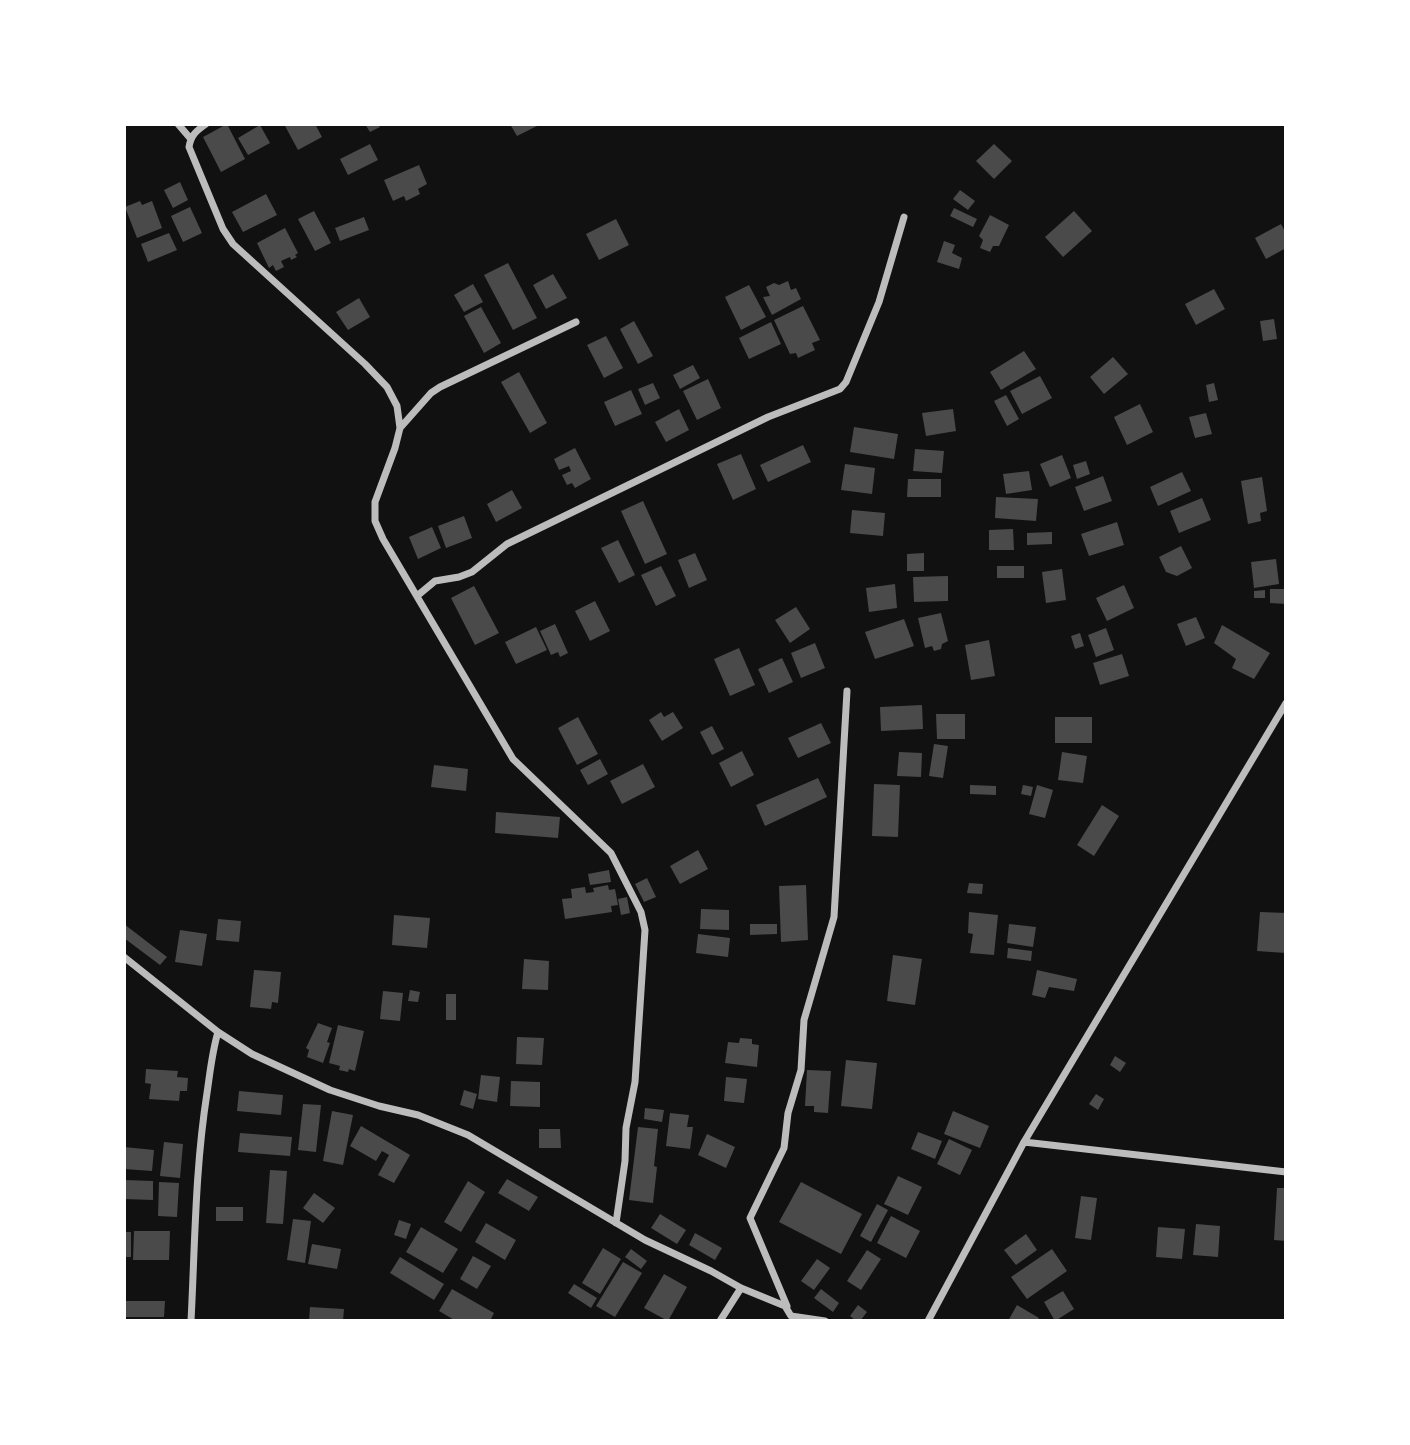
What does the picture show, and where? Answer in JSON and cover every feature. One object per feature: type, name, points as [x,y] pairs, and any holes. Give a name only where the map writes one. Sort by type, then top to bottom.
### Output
[{"type":"street","points":[[178,124],[190,138]]},
{"type":"street","points":[[206,124],[190,138],[189,147],[223,229],[233,244],[365,364],[387,387],[397,406],[400,428],[375,502],[375,521],[383,539],[513,759],[611,853],[641,912],[645,930],[635,1082],[626,1128],[625,1161],[616,1223]]},
{"type":"street","points":[[417,596],[435,581],[472,572],[507,544],[768,417],[840,389],[846,382],[879,302],[904,217]]},
{"type":"street","points":[[400,428],[440,387],[576,322]]},
{"type":"street","points":[[791,1316],[750,1218],[784,1148],[788,1113],[801,1070],[804,1020],[834,917],[847,691]]},
{"type":"street","points":[[928,1321],[1024,1142],[1286,703]]},
{"type":"street","points":[[124,957],[218,1032],[252,1054],[330,1090],[418,1115],[468,1135],[645,1240],[741,1288],[785,1306],[791,1316]]},
{"type":"street","points":[[191,1321],[201,1132],[218,1032]]},
{"type":"street","points":[[1024,1142],[1286,1172]]},
{"type":"street","points":[[720,1321],[741,1288]]},
{"type":"street","points":[[791,1316],[825,1321]]},
{"type":"building","points":[[227,124],[245,159],[221,172],[203,137]]},
{"type":"building","points":[[284,124],[315,124],[322,137],[298,150]]},
{"type":"building","points":[[365,124],[378,124],[380,127],[370,132]]},
{"type":"building","points":[[510,124],[541,124],[517,136]]},
{"type":"building","points":[[260,125],[270,143],[248,155],[238,138]]},
{"type":"building","points":[[370,144],[378,160],[348,175],[340,159]]},
{"type":"building","points":[[994,144],[1012,161],[994,179],[976,161]]},
{"type":"building","points":[[419,165],[427,184],[418,189],[420,194],[406,201],[404,196],[393,201],[384,180]]},
{"type":"building","points":[[180,182],[188,200],[173,208],[164,190]]},
{"type":"building","points":[[960,190],[975,201],[968,210],[953,199]]},
{"type":"building","points":[[266,194],[277,215],[243,232],[232,212]]},
{"type":"building","points":[[140,201],[142,205],[152,201],[162,228],[137,238],[125,207]]},
{"type":"building","points":[[190,207],[202,233],[183,242],[171,216]]},
{"type":"building","points":[[954,208],[977,219],[973,227],[950,216]]},
{"type":"building","points":[[314,211],[331,243],[315,251],[298,219]]},
{"type":"building","points":[[1074,211],[1092,231],[1063,257],[1045,237]]},
{"type":"building","points":[[990,215],[1009,225],[999,246],[993,246],[990,252],[980,248],[983,240],[979,236]]},
{"type":"building","points":[[364,217],[369,230],[340,241],[335,228]]},
{"type":"building","points":[[616,219],[629,245],[599,260],[586,234]]},
{"type":"building","points":[[1281,224],[1286,233],[1286,248],[1266,259],[1255,238]]},
{"type":"building","points":[[285,228],[298,253],[291,260],[290,257],[281,261],[284,267],[276,271],[273,265],[269,268],[257,243]]},
{"type":"building","points":[[169,233],[177,250],[148,262],[141,244]]},
{"type":"building","points":[[944,241],[955,245],[952,253],[962,258],[959,269],[937,262]]},
{"type":"building","points":[[508,263],[537,318],[513,330],[484,275]]},
{"type":"building","points":[[553,274],[567,298],[546,309],[533,285]]},
{"type":"building","points":[[788,281],[791,290],[796,288],[801,299],[772,315],[763,297],[770,296],[766,287]]},
{"type":"building","points":[[473,284],[483,302],[464,312],[454,295]]},
{"type":"building","points":[[749,285],[766,317],[741,330],[725,297]]},
{"type":"building","points":[[1214,289],[1225,309],[1196,325],[1185,304]]},
{"type":"building","points":[[359,298],[370,317],[348,330],[336,312]]},
{"type":"building","points":[[803,306],[820,340],[812,343],[815,350],[798,358],[796,353],[790,354],[774,320]]},
{"type":"building","points":[[481,307],[501,343],[484,353],[464,316]]},
{"type":"building","points":[[1274,319],[1277,339],[1263,341],[1260,321]]},
{"type":"building","points":[[634,321],[653,356],[638,364],[620,329]]},
{"type":"building","points":[[771,322],[781,344],[749,359],[739,338]]},
{"type":"building","points":[[606,336],[623,368],[604,378],[587,345]]},
{"type":"building","points":[[1024,351],[1036,369],[1001,390],[990,372]]},
{"type":"building","points":[[1113,357],[1128,374],[1104,394],[1090,377]]},
{"type":"building","points":[[693,365],[700,378],[680,389],[673,375]]},
{"type":"building","points":[[519,372],[547,423],[530,433],[501,382]]},
{"type":"building","points":[[1040,376],[1052,398],[1022,414],[1010,391]]},
{"type":"building","points":[[708,379],[721,408],[697,420],[683,391]]},
{"type":"building","points":[[653,383],[660,398],[645,405],[638,389]]},
{"type":"building","points":[[1214,383],[1218,400],[1209,402],[1206,385]]},
{"type":"building","points":[[631,390],[642,414],[615,426],[604,402]]},
{"type":"building","points":[[1006,395],[1019,419],[1007,426],[994,401]]},
{"type":"building","points":[[1140,404],[1153,432],[1127,445],[1114,417]]},
{"type":"building","points":[[679,409],[689,430],[666,442],[655,422]]},
{"type":"building","points":[[953,409],[956,431],[926,436],[922,413]]},
{"type":"building","points":[[1206,413],[1212,434],[1195,438],[1189,417]]},
{"type":"building","points":[[854,427],[898,434],[894,459],[850,452]]},
{"type":"building","points":[[803,445],[811,462],[768,482],[760,465]]},
{"type":"building","points":[[575,448],[591,479],[575,488],[572,483],[567,485],[562,475],[571,471],[569,466],[559,470],[554,459]]},
{"type":"building","points":[[915,449],[944,451],[942,473],[913,471]]},
{"type":"building","points":[[741,454],[756,489],[733,500],[717,464]]},
{"type":"building","points":[[1062,455],[1071,478],[1050,487],[1040,464]]},
{"type":"building","points":[[1086,461],[1090,474],[1077,479],[1073,465]]},
{"type":"building","points":[[845,464],[875,468],[872,494],[841,490]]},
{"type":"building","points":[[1029,471],[1032,490],[1006,494],[1003,474]]},
{"type":"building","points":[[1182,472],[1191,491],[1158,506],[1150,487]]},
{"type":"building","points":[[1103,476],[1112,501],[1084,511],[1075,487]]},
{"type":"building","points":[[1262,477],[1267,511],[1260,513],[1261,521],[1248,524],[1241,481]]},
{"type":"building","points":[[908,479],[941,479],[941,497],[907,497]]},
{"type":"building","points":[[512,490],[522,508],[496,522],[487,504]]},
{"type":"building","points":[[996,497],[1038,499],[1036,521],[995,518]]},
{"type":"building","points":[[1202,498],[1211,520],[1179,533],[1170,511]]},
{"type":"building","points":[[643,501],[667,554],[645,564],[621,511]]},
{"type":"building","points":[[852,510],[885,513],[883,536],[850,533]]},
{"type":"building","points":[[464,516],[472,538],[446,548],[438,526]]},
{"type":"building","points":[[1117,522],[1124,545],[1089,556],[1081,534]]},
{"type":"building","points":[[432,527],[441,548],[418,559],[409,537]]},
{"type":"building","points":[[1013,529],[1014,550],[989,550],[989,530]]},
{"type":"building","points":[[1052,532],[1052,544],[1027,545],[1027,533]]},
{"type":"building","points":[[618,540],[635,575],[619,583],[601,548]]},
{"type":"building","points":[[1181,546],[1192,568],[1177,576],[1166,572],[1159,557]]},
{"type":"building","points":[[695,553],[707,580],[689,588],[678,560]]},
{"type":"building","points":[[924,553],[924,571],[907,571],[907,554]]},
{"type":"building","points":[[1276,559],[1279,584],[1254,588],[1251,562]]},
{"type":"building","points":[[661,566],[676,596],[656,606],[641,575]]},
{"type":"building","points":[[997,566],[1024,566],[1024,578],[997,578]]},
{"type":"building","points":[[1062,569],[1066,600],[1046,603],[1042,572]]},
{"type":"building","points":[[948,576],[948,601],[914,602],[913,577]]},
{"type":"building","points":[[895,584],[897,608],[869,612],[866,588]]},
{"type":"building","points":[[1124,585],[1134,608],[1107,621],[1096,598]]},
{"type":"building","points":[[474,586],[499,633],[475,645],[451,598]]},
{"type":"building","points":[[1270,589],[1286,589],[1286,604],[1270,603]]},
{"type":"building","points":[[1265,590],[1265,598],[1254,598],[1254,591]]},
{"type":"building","points":[[595,601],[610,631],[590,641],[575,611]]},
{"type":"building","points":[[796,607],[810,629],[790,643],[775,620]]},
{"type":"building","points":[[941,613],[948,641],[942,644],[941,649],[934,651],[932,646],[925,648],[918,618]]},
{"type":"building","points":[[1196,617],[1205,638],[1186,646],[1177,624]]},
{"type":"building","points":[[904,619],[914,646],[875,659],[865,632]]},
{"type":"building","points":[[555,624],[568,653],[560,657],[558,652],[551,655],[540,631]]},
{"type":"building","points":[[1222,625],[1270,653],[1254,679],[1232,668],[1236,659],[1214,643]]},
{"type":"building","points":[[536,627],[547,650],[516,664],[505,642]]},
{"type":"building","points":[[1106,628],[1114,650],[1096,657],[1088,635]]},
{"type":"building","points":[[1080,633],[1084,646],[1075,649],[1071,636]]},
{"type":"building","points":[[989,640],[995,676],[971,680],[965,645]]},
{"type":"building","points":[[815,643],[825,668],[801,678],[791,653]]},
{"type":"building","points":[[739,648],[755,685],[730,696],[714,659]]},
{"type":"building","points":[[1122,654],[1129,676],[1100,685],[1093,663]]},
{"type":"building","points":[[782,658],[793,682],[769,693],[758,669]]},
{"type":"building","points":[[922,705],[923,729],[881,731],[880,707]]},
{"type":"building","points":[[661,712],[664,717],[673,712],[683,728],[662,741],[649,720]]},
{"type":"building","points":[[936,714],[965,714],[965,739],[937,739]]},
{"type":"building","points":[[578,717],[598,754],[577,765],[558,728]]},
{"type":"building","points":[[1055,717],[1092,717],[1092,743],[1055,743]]},
{"type":"building","points":[[821,723],[831,743],[798,758],[788,738]]},
{"type":"building","points":[[712,726],[724,749],[712,755],[700,732]]},
{"type":"building","points":[[934,744],[948,746],[943,778],[929,776]]},
{"type":"building","points":[[742,751],[754,775],[731,787],[719,763]]},
{"type":"building","points":[[899,752],[922,753],[921,777],[897,776]]},
{"type":"building","points":[[1062,752],[1087,756],[1083,783],[1058,780]]},
{"type":"building","points":[[600,759],[608,774],[588,785],[580,770]]},
{"type":"building","points":[[643,764],[655,787],[622,804],[610,781]]},
{"type":"building","points":[[434,765],[468,769],[466,791],[431,787]]},
{"type":"building","points":[[818,778],[827,797],[765,826],[756,805]]},
{"type":"building","points":[[874,784],[900,785],[898,837],[872,836]]},
{"type":"building","points":[[970,785],[996,786],[996,795],[970,794]]},
{"type":"building","points":[[1023,785],[1033,787],[1031,796],[1021,794]]},
{"type":"building","points":[[1037,785],[1053,790],[1045,818],[1029,814]]},
{"type":"building","points":[[1102,805],[1119,816],[1094,856],[1077,845]]},
{"type":"building","points":[[496,812],[560,817],[558,838],[495,833]]},
{"type":"building","points":[[698,850],[708,869],[680,884],[670,866]]},
{"type":"building","points":[[609,870],[611,882],[590,885],[588,874]]},
{"type":"building","points":[[647,878],[656,897],[644,902],[635,884]]},
{"type":"building","points":[[969,883],[983,884],[982,894],[967,893]]},
{"type":"building","points":[[608,885],[609,890],[615,889],[618,905],[611,906],[612,912],[565,919],[562,899],[572,898],[571,889],[585,887],[586,893]]},
{"type":"building","points":[[806,885],[808,940],[781,942],[779,886]]},
{"type":"building","points":[[627,897],[630,913],[621,915],[618,899]]},
{"type":"building","points":[[701,909],[729,910],[729,930],[700,929]]},
{"type":"building","points":[[969,912],[998,915],[994,955],[970,953],[973,934],[968,933]]},
{"type":"building","points":[[1260,912],[1286,913],[1286,953],[1257,951]]},
{"type":"building","points":[[394,915],[430,918],[427,948],[392,945]]},
{"type":"building","points":[[218,919],[241,921],[239,942],[216,940]]},
{"type":"building","points":[[124,924],[167,957],[160,965],[124,938]]},
{"type":"building","points":[[750,924],[777,924],[777,934],[750,935]]},
{"type":"building","points":[[1009,924],[1036,927],[1033,947],[1007,943]]},
{"type":"building","points":[[180,930],[207,934],[202,966],[175,962]]},
{"type":"building","points":[[698,934],[730,938],[728,957],[696,953]]},
{"type":"building","points":[[1008,948],[1032,951],[1031,961],[1007,958]]},
{"type":"building","points":[[893,955],[922,959],[915,1005],[887,1001]]},
{"type":"building","points":[[524,959],[549,961],[548,990],[522,989]]},
{"type":"building","points":[[254,970],[281,972],[278,1003],[272,1002],[271,1009],[250,1007]]},
{"type":"building","points":[[1037,970],[1077,979],[1074,991],[1049,987],[1045,998],[1032,995]]},
{"type":"building","points":[[410,990],[420,992],[418,1002],[408,1001]]},
{"type":"building","points":[[383,991],[403,993],[400,1021],[380,1019]]},
{"type":"building","points":[[446,994],[456,994],[456,1020],[446,1020]]},
{"type":"building","points":[[318,1023],[332,1028],[323,1063],[307,1057],[309,1050],[306,1048]]},
{"type":"building","points":[[338,1025],[364,1031],[355,1071],[339,1070],[340,1066],[329,1063]]},
{"type":"building","points":[[517,1037],[544,1038],[542,1065],[516,1064]]},
{"type":"building","points":[[740,1038],[752,1039],[752,1044],[759,1045],[757,1067],[725,1063],[728,1042],[739,1043]]},
{"type":"building","points":[[1115,1056],[1126,1063],[1120,1072],[1110,1065]]},
{"type":"building","points":[[846,1060],[877,1063],[872,1109],[841,1106]]},
{"type":"building","points":[[146,1069],[178,1071],[177,1077],[188,1078],[187,1091],[180,1091],[179,1101],[149,1099],[151,1084],[145,1083]]},
{"type":"building","points":[[807,1070],[831,1071],[828,1113],[814,1112],[814,1106],[805,1106]]},
{"type":"building","points":[[481,1075],[500,1077],[497,1102],[478,1099]]},
{"type":"building","points":[[726,1077],[747,1079],[744,1103],[724,1101]]},
{"type":"building","points":[[511,1081],[540,1082],[540,1107],[510,1106]]},
{"type":"building","points":[[464,1090],[477,1094],[473,1109],[460,1105]]},
{"type":"building","points":[[239,1091],[283,1095],[281,1115],[237,1111]]},
{"type":"building","points":[[1096,1094],[1104,1099],[1098,1110],[1089,1104]]},
{"type":"building","points":[[303,1104],[321,1105],[316,1152],[298,1150]]},
{"type":"building","points":[[645,1108],[664,1110],[662,1122],[644,1119]]},
{"type":"building","points":[[332,1111],[353,1115],[343,1165],[323,1161]]},
{"type":"building","points":[[953,1111],[989,1126],[980,1148],[944,1134]]},
{"type":"building","points":[[670,1113],[689,1115],[687,1127],[693,1127],[690,1149],[666,1146]]},
{"type":"building","points":[[361,1126],[410,1155],[394,1183],[378,1175],[389,1155],[382,1151],[376,1161],[350,1146]]},
{"type":"building","points":[[638,1127],[658,1129],[653,1203],[629,1200]]},
{"type":"building","points":[[539,1129],[560,1129],[561,1148],[539,1148]]},
{"type":"building","points":[[918,1132],[942,1141],[935,1159],[911,1149]]},
{"type":"building","points":[[240,1133],[292,1137],[290,1156],[238,1152]]},
{"type":"building","points":[[707,1134],[735,1147],[726,1168],[698,1155]]},
{"type":"building","points":[[949,1139],[972,1150],[960,1175],[937,1164]]},
{"type":"building","points":[[164,1142],[183,1144],[180,1178],[160,1176]]},
{"type":"building","points":[[124,1147],[154,1150],[152,1171],[124,1169]]},
{"type":"building","points":[[270,1170],[287,1171],[283,1224],[266,1223]]},
{"type":"building","points":[[898,1176],[922,1187],[908,1215],[884,1204]]},
{"type":"building","points":[[507,1179],[538,1197],[529,1211],[498,1193]]},
{"type":"building","points":[[124,1180],[153,1181],[153,1200],[124,1199]]},
{"type":"building","points":[[468,1181],[485,1192],[461,1232],[444,1222]]},
{"type":"building","points":[[159,1182],[179,1183],[177,1217],[158,1216]]},
{"type":"building","points":[[801,1182],[862,1214],[841,1254],[779,1222]]},
{"type":"building","points":[[1277,1188],[1286,1188],[1286,1241],[1274,1240]]},
{"type":"building","points":[[314,1193],[335,1208],[323,1223],[303,1208]]},
{"type":"building","points":[[1081,1196],[1097,1198],[1091,1240],[1075,1238]]},
{"type":"building","points":[[877,1204],[888,1210],[871,1242],[860,1236]]},
{"type":"building","points":[[216,1207],[243,1207],[243,1221],[216,1221]]},
{"type":"building","points":[[660,1214],[686,1230],[677,1244],[651,1228]]},
{"type":"building","points":[[891,1216],[920,1231],[906,1258],[877,1243]]},
{"type":"building","points":[[293,1219],[311,1221],[305,1263],[287,1260]]},
{"type":"building","points":[[399,1220],[411,1224],[406,1239],[394,1235]]},
{"type":"building","points":[[486,1223],[516,1240],[505,1260],[475,1242]]},
{"type":"building","points":[[1196,1224],[1220,1226],[1218,1257],[1193,1255]]},
{"type":"building","points":[[421,1227],[458,1249],[443,1273],[406,1252]]},
{"type":"building","points":[[1158,1227],[1185,1229],[1182,1259],[1156,1257]]},
{"type":"building","points":[[134,1231],[170,1231],[169,1260],[133,1260]]},
{"type":"building","points":[[124,1232],[131,1232],[131,1257],[124,1257]]},
{"type":"building","points":[[695,1233],[722,1248],[715,1260],[689,1245]]},
{"type":"building","points":[[1026,1234],[1037,1250],[1016,1265],[1004,1250]]},
{"type":"building","points":[[312,1244],[341,1249],[337,1269],[308,1264]]},
{"type":"building","points":[[603,1248],[621,1259],[600,1294],[582,1283]]},
{"type":"building","points":[[631,1249],[647,1261],[641,1269],[625,1257]]},
{"type":"building","points":[[1052,1249],[1067,1271],[1027,1299],[1011,1277]]},
{"type":"building","points":[[867,1250],[881,1259],[861,1290],[847,1281]]},
{"type":"building","points":[[473,1256],[491,1266],[477,1289],[460,1279]]},
{"type":"building","points":[[400,1257],[444,1284],[434,1300],[390,1273]]},
{"type":"building","points":[[817,1259],[830,1268],[814,1290],[801,1281]]},
{"type":"building","points":[[623,1262],[642,1273],[615,1317],[596,1306]]},
{"type":"building","points":[[664,1274],[687,1287],[668,1321],[644,1308]]},
{"type":"building","points":[[574,1284],[597,1298],[591,1308],[568,1293]]},
{"type":"building","points":[[452,1289],[494,1313],[490,1321],[456,1321],[439,1311]]},
{"type":"building","points":[[821,1289],[839,1303],[833,1312],[814,1298]]},
{"type":"building","points":[[1063,1291],[1074,1309],[1055,1321],[1044,1302]]},
{"type":"building","points":[[124,1301],[165,1301],[164,1317],[124,1317]]},
{"type":"building","points":[[858,1305],[867,1312],[860,1321],[856,1321],[850,1316]]},
{"type":"building","points":[[1017,1305],[1039,1318],[1037,1321],[1008,1321]]},
{"type":"building","points":[[310,1307],[344,1309],[343,1321],[309,1321]]}]
